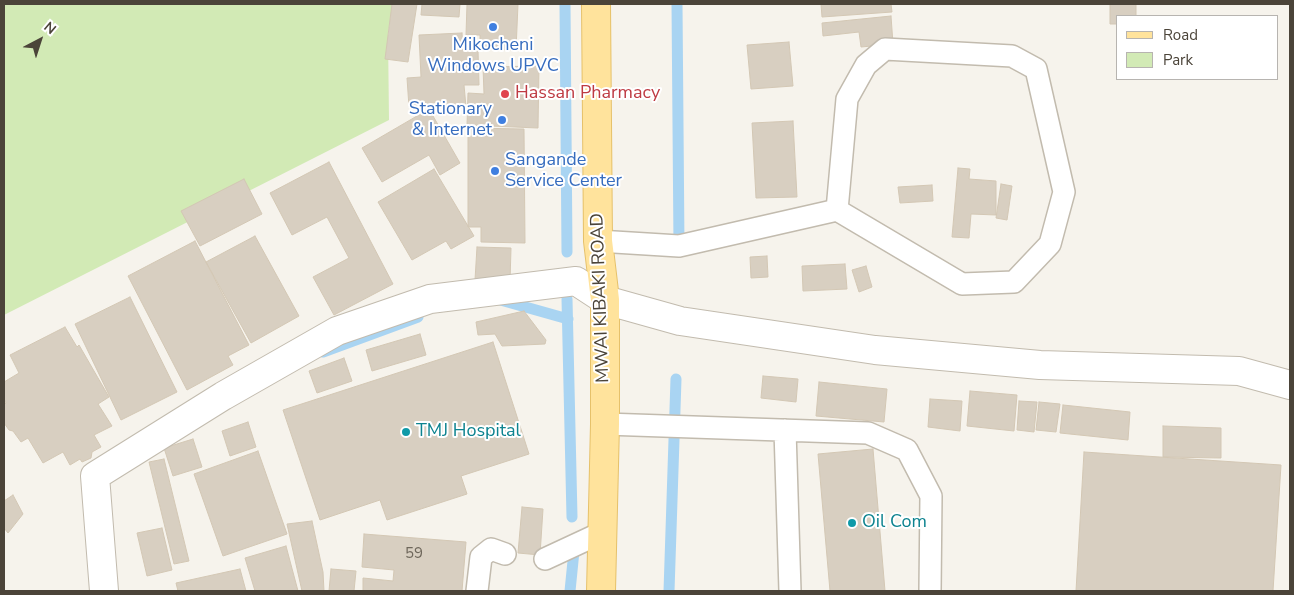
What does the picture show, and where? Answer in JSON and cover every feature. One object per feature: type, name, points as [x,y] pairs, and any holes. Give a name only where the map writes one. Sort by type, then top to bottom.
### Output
[{"type":"main road","name":"MWAI KIBAKI ROAD","points":[[596,4],[598,241],[604,300],[605,424],[601,591]]},
{"type":"street","points":[[104,591],[95,476],[223,396],[337,330],[430,299],[576,281],[604,300],[680,321],[875,350],[1040,365],[1239,371],[1290,385]]},
{"type":"lane","points":[[598,241],[679,246],[837,210],[962,284],[1014,282],[1050,244],[1064,192],[1036,69],[1012,56],[885,49],[866,65],[847,99],[837,210]]},
{"type":"lane","points":[[605,424],[868,434],[908,450],[931,496],[930,591]]},
{"type":"lane","points":[[785,430],[790,591]]},
{"type":"lane","points":[[545,559],[602,532]]},
{"type":"lane","points":[[477,591],[481,557],[491,549],[505,554]]},
{"type":"green space","points":[[4,4],[393,4],[388,34],[389,120],[4,315]]},
{"type":"building","points":[[392,4],[417,4],[408,62],[385,59]]},
{"type":"building","points":[[422,4],[460,4],[459,17],[421,15]]},
{"type":"building","points":[[467,4],[518,4],[516,50],[480,49],[480,35],[466,35]]},
{"type":"building","points":[[821,4],[891,4],[892,12],[822,17]]},
{"type":"building","points":[[1110,4],[1136,4],[1136,15],[1116,15],[1116,24],[1110,24]]},
{"type":"building","points":[[891,16],[893,44],[861,47],[859,32],[823,36],[822,23]]},
{"type":"building","points":[[462,33],[463,50],[478,50],[479,85],[464,85],[466,107],[409,107],[407,78],[421,77],[419,35]]},
{"type":"building","points":[[789,42],[793,86],[751,89],[747,45]]},
{"type":"building","points":[[539,66],[538,128],[467,125],[468,93],[484,94],[483,67]]},
{"type":"building","points":[[429,109],[460,163],[440,175],[429,155],[382,182],[362,148]]},
{"type":"building","points":[[793,121],[797,197],[756,198],[752,123]]},
{"type":"building","points":[[468,128],[524,129],[525,243],[481,242],[481,227],[468,227]]},
{"type":"building","points":[[329,162],[393,284],[334,315],[313,277],[349,258],[327,217],[292,235],[270,193]]},
{"type":"building","points":[[958,168],[970,169],[969,179],[996,181],[996,215],[971,214],[969,238],[952,237]]},
{"type":"building","points":[[434,169],[474,236],[451,249],[446,241],[412,260],[378,202]]},
{"type":"building","points":[[244,179],[262,214],[200,246],[181,211]]},
{"type":"building","points":[[1001,184],[1012,186],[1007,220],[996,218]]},
{"type":"building","points":[[932,185],[933,201],[900,203],[898,187]]},
{"type":"building","points":[[255,236],[299,316],[251,343],[206,262]]},
{"type":"building","points":[[195,241],[249,345],[228,356],[233,365],[187,390],[128,276]]},
{"type":"building","points":[[477,247],[511,248],[510,282],[475,280]]},
{"type":"building","points":[[767,256],[768,277],[751,278],[750,257]]},
{"type":"building","points":[[845,264],[847,289],[803,291],[802,266]]},
{"type":"building","points":[[866,266],[872,287],[859,292],[852,270]]},
{"type":"building","points":[[130,297],[177,392],[121,420],[75,324]]},
{"type":"building","points":[[524,311],[546,340],[545,344],[502,346],[495,334],[478,335],[476,322]]},
{"type":"building","points":[[65,327],[77,347],[79,345],[109,397],[98,404],[112,426],[94,435],[101,447],[92,452],[91,458],[82,462],[80,459],[70,465],[63,452],[43,463],[28,438],[21,442],[4,423],[4,405],[6,403],[4,399],[4,382],[19,373],[10,355]]},
{"type":"building","points":[[420,334],[426,355],[372,371],[366,350]]},
{"type":"building","name":"TMJ Hospital","points":[[493,342],[529,454],[461,476],[467,494],[387,520],[380,500],[320,520],[283,410]]},
{"type":"building","points":[[344,358],[352,381],[317,393],[309,371]]},
{"type":"building","points":[[763,376],[798,379],[796,402],[761,398]]},
{"type":"building","points":[[819,382],[887,389],[884,422],[816,416]]},
{"type":"building","points":[[970,391],[1017,395],[1014,431],[967,426]]},
{"type":"building","points":[[930,399],[962,401],[960,431],[928,427]]},
{"type":"building","points":[[1019,401],[1037,402],[1034,432],[1017,430]]},
{"type":"building","points":[[1039,402],[1060,404],[1056,432],[1036,430]]},
{"type":"building","points":[[1063,405],[1130,412],[1128,440],[1060,433]]},
{"type":"building","points":[[248,422],[256,447],[230,456],[222,431]]},
{"type":"building","points":[[1163,426],[1221,428],[1221,458],[1163,457]]},
{"type":"building","points":[[193,439],[202,467],[173,476],[164,448]]},
{"type":"building","name":"Oil Com","points":[[873,449],[885,591],[830,591],[818,454]]},
{"type":"building","points":[[258,451],[287,534],[223,556],[194,474]]},
{"type":"building","points":[[1084,452],[1281,465],[1273,591],[1076,591]]},
{"type":"building","points":[[164,459],[189,561],[174,564],[149,462]]},
{"type":"building","points":[[13,495],[23,514],[8,533],[4,528],[4,501]]},
{"type":"building","points":[[522,507],[543,509],[540,555],[518,553]]},
{"type":"building","points":[[312,521],[323,572],[324,591],[302,591],[287,524]]},
{"type":"building","points":[[162,528],[172,570],[147,576],[137,533]]},
{"type":"building","points":[[364,534],[466,542],[462,591],[363,591],[363,578],[393,581],[394,570],[362,567]]},
{"type":"building","points":[[286,546],[298,591],[255,591],[245,558]]},
{"type":"building","points":[[240,569],[246,591],[178,591],[176,583]]},
{"type":"building","points":[[331,569],[356,571],[354,591],[329,591]]},
{"type":"waterway","points":[[565,4],[567,252]]},
{"type":"waterway","points":[[677,4],[679,246]]},
{"type":"waterway","points":[[497,299],[568,319]]},
{"type":"waterway","points":[[567,299],[572,517]]},
{"type":"waterway","points":[[323,352],[418,317]]},
{"type":"waterway","points":[[669,591],[676,379]]},
{"type":"waterway","points":[[570,591],[574,551]]},
{"type":"place","name":"Mikocheni Windows UPVC","points":[[493,27]]},
{"type":"place","name":"Hassan Pharmacy","points":[[505,94]]},
{"type":"place","name":"Stationary & Internet","points":[[502,120]]},
{"type":"place","name":"Sangande Service Center","points":[[495,171]]},
{"type":"place","name":"TMJ Hospital","points":[[406,432]]},
{"type":"place","name":"Oil Com","points":[[852,523]]}]
